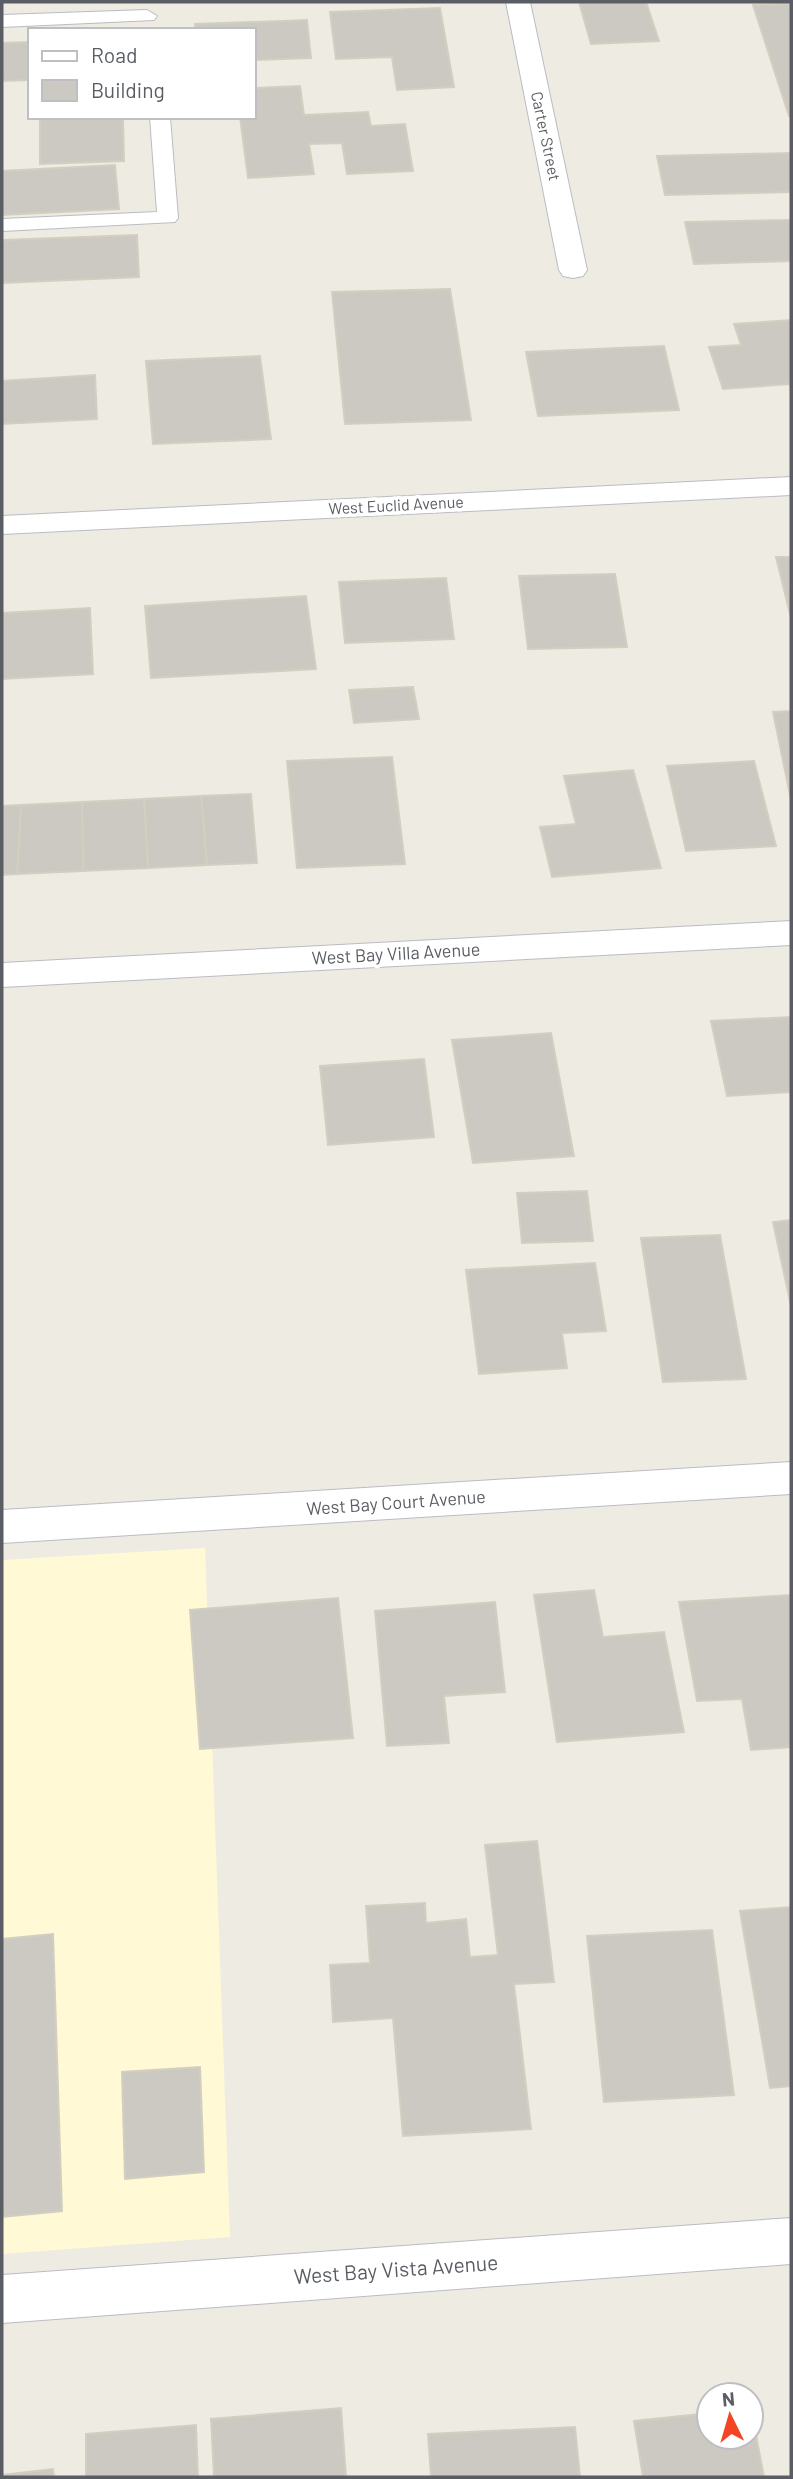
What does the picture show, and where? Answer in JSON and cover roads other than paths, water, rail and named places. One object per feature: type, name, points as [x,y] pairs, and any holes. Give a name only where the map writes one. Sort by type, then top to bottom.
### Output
[{"type":"street","name":"Carter Street","points":[[518,2],[573,270]]},
{"type":"street","name":"West Euclid Avenue","points":[[2,525],[791,486]]},
{"type":"street","name":"West Bay Villa Avenue","points":[[2,975],[791,933]]},
{"type":"street","name":"West Bay Court Avenue","points":[[2,1527],[791,1478]]},
{"type":"street","name":"West Bay Vista Avenue","points":[[2,2299],[791,2241]]},
{"type":"lane","points":[[2,21],[147,16]]},
{"type":"lane","points":[[2,225],[167,218],[160,119]]}]
